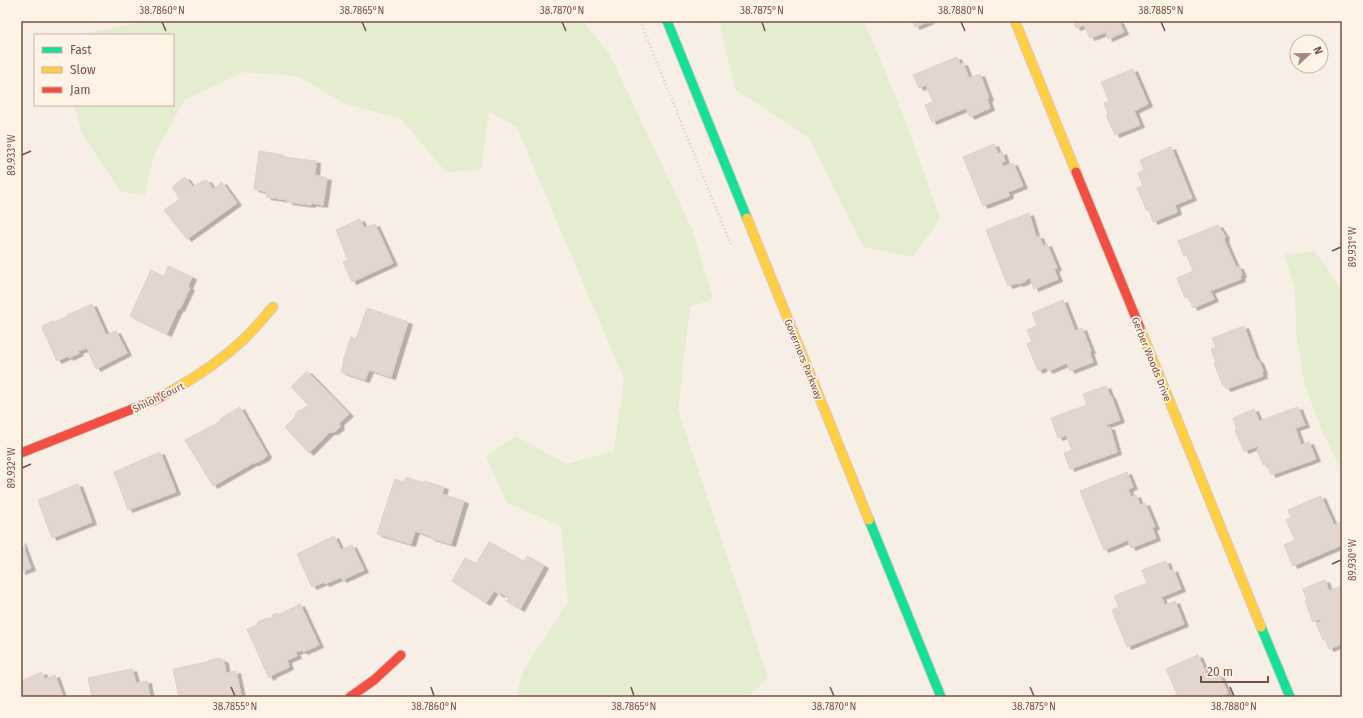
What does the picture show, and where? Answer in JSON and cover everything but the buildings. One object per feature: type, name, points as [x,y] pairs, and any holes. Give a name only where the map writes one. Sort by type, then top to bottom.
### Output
[{"type":"street","name":"Governors Parkway","points":[[667,21],[940,697]]},
{"type":"street","name":"Gerber Woods Drive","points":[[1015,21],[1290,697]]},
{"type":"street","name":"Shiloh Court","points":[[21,453],[155,400],[188,382],[225,355],[248,335],[273,307]]},
{"type":"street","points":[[350,697],[374,680],[401,655]]},
{"type":"green space","points":[[149,21],[583,21],[610,55],[692,229],[713,299],[690,307],[678,410],[768,678],[748,697],[516,697],[523,671],[568,602],[561,526],[507,503],[486,456],[516,436],[566,464],[614,451],[624,379],[517,128],[489,111],[481,170],[446,172],[400,118],[345,104],[297,76],[244,72],[185,100],[154,154],[145,195],[121,192],[82,134],[74,106],[174,106],[174,34],[81,34]]},
{"type":"green space","points":[[720,21],[864,21],[905,119],[940,219],[913,257],[863,247],[809,138],[735,90]]},
{"type":"green space","points":[[1315,251],[1342,291],[1342,472],[1323,433],[1305,386],[1296,334],[1295,288],[1284,255]]},
{"type":"traffic: fast","points":[[667,21],[747,218]]},
{"type":"traffic: fast","points":[[869,520],[941,697]]},
{"type":"traffic: fast","points":[[1261,627],[1290,697]]},
{"type":"traffic: slow","points":[[1015,21],[1076,172]]},
{"type":"traffic: slow","points":[[747,218],[869,520]]},
{"type":"traffic: slow","points":[[166,394],[198,375],[239,344],[273,307]]},
{"type":"traffic: slow","points":[[1140,328],[1261,627]]},
{"type":"traffic: jam","points":[[1076,172],[1140,328]]},
{"type":"traffic: jam","points":[[21,453],[155,400],[166,394]]},
{"type":"traffic: jam","points":[[350,697],[374,680],[401,655]]}]
